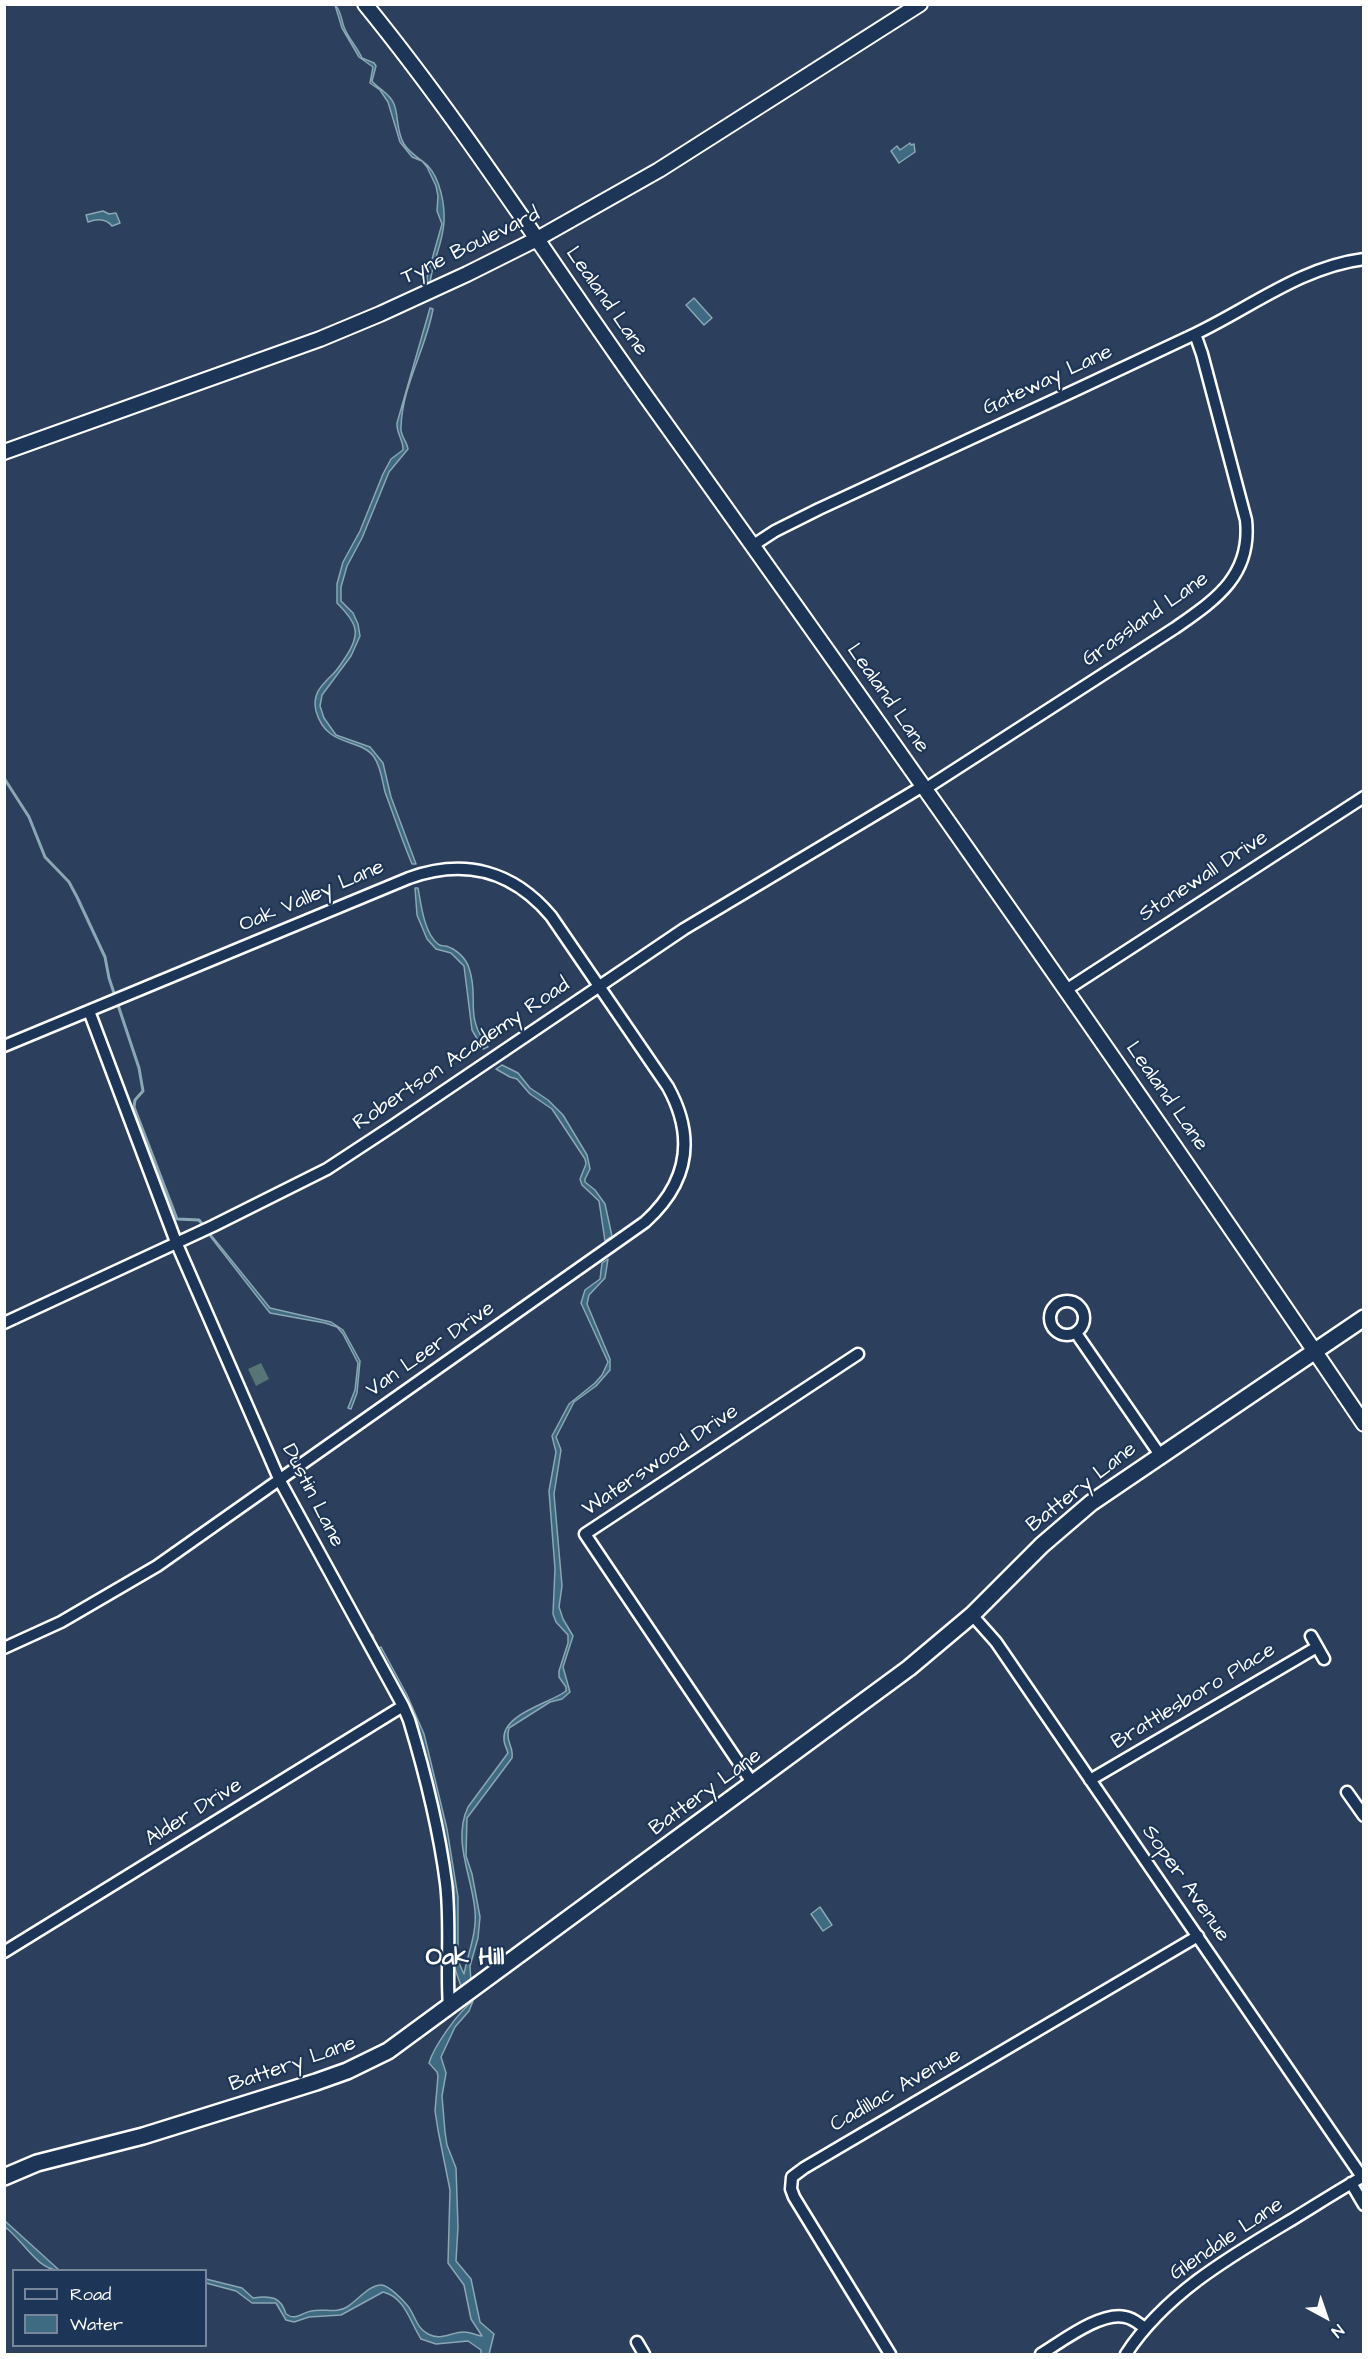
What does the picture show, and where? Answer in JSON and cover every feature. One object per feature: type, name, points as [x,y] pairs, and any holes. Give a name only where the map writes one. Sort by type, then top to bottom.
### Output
[{"type":"main road","name":"Battery Lane","points":[[4,2177],[37,2163],[174,2126],[340,2074],[388,2051],[909,1668],[972,1615],[1065,1523],[1116,1484],[1364,1318]]},
{"type":"street","name":"Lealand Lane","points":[[365,4],[418,71],[924,788],[1242,1243],[1364,1424]]},
{"type":"street","name":"Tyne Boulevard","points":[[4,452],[350,327],[413,300],[537,239],[705,143],[920,4]]},
{"type":"street","name":"Gateway Lane","points":[[752,546],[775,531],[819,509],[1195,334],[1315,271],[1338,262],[1364,259]]},
{"type":"street","name":"Grassland Lane","points":[[924,788],[1175,628],[1212,602],[1234,577],[1246,544],[1246,520],[1195,334]]},
{"type":"street","name":"Robertson Academy Road","points":[[4,1323],[258,1204],[335,1164],[700,919],[924,788]]},
{"type":"street","name":"Stonewall Drive","points":[[1066,990],[1364,797]]},
{"type":"street","name":"Oak Valley Lane","points":[[4,1046],[409,878],[435,870],[460,868],[499,876],[531,895],[551,916],[599,986]]},
{"type":"street","name":"Van Leer Drive","points":[[4,1648],[61,1622],[136,1579],[280,1481],[634,1231],[667,1201],[678,1178],[683,1154],[683,1126],[679,1109],[662,1078],[599,986]]},
{"type":"street","name":"Dustin Lane","points":[[89,1011],[176,1242],[280,1481],[403,1706],[423,1772],[446,1883],[448,2008]]},
{"type":"street","points":[[1076,1333],[1160,1455]]},
{"type":"street","name":"Waterswood Drive","points":[[753,1784],[585,1534],[858,1354]]},
{"type":"street","name":"Soper Avenue","points":[[972,1615],[996,1642],[1363,2176]]},
{"type":"street","points":[[1311,1636],[1324,1659]]},
{"type":"street","name":"Brattlesboro Place","points":[[1090,1780],[1317,1647]]},
{"type":"street","name":"Alder Drive","points":[[4,1952],[403,1706]]},
{"type":"street","points":[[1347,1792],[1364,1816]]},
{"type":"street","name":"Cadillac Avenue","points":[[890,2355],[794,2198],[791,2189],[792,2177],[1198,1936]]},
{"type":"street","name":"Glendale Lane","points":[[1126,2355],[1145,2328],[1178,2296],[1213,2269],[1363,2176]]},
{"type":"street","points":[[1351,2183],[1364,2205]]},
{"type":"street","points":[[1041,2355],[1094,2323],[1111,2317],[1126,2317],[1145,2328]]},
{"type":"street","points":[[637,2343],[644,2355]]},
{"type":"green space","points":[[261,1363],[269,1379],[256,1386],[248,1369]]},
{"type":"water","points":[[335,5],[340,12],[346,31],[362,58],[376,66],[372,81],[392,100],[404,144],[428,166],[439,185],[444,207],[444,222],[430,285],[427,286],[427,277],[442,224],[437,211],[436,186],[427,167],[422,161],[412,157],[400,142],[388,102],[380,90],[370,83],[373,67],[359,57],[342,28]]},
{"type":"water","points":[[910,143],[914,144],[915,152],[899,163],[891,151],[897,146],[900,150]]},
{"type":"water","points":[[103,211],[109,214],[116,213],[120,223],[112,226],[101,220],[88,222],[86,215]]},
{"type":"water","points":[[694,298],[712,318],[704,325],[686,305]]},
{"type":"water","points":[[430,308],[433,309],[430,324],[402,412],[401,430],[408,449],[389,472],[362,538],[347,566],[341,587],[341,601],[353,613],[360,636],[351,656],[322,695],[320,706],[324,718],[336,735],[370,747],[383,763],[391,797],[416,864],[412,864],[374,757],[361,747],[335,737],[327,731],[316,711],[315,700],[321,687],[339,667],[354,642],[353,623],[337,603],[337,584],[343,562],[360,531],[383,474],[391,459],[403,450],[397,423]]},
{"type":"water","points":[[415,888],[418,888],[424,918],[433,939],[439,945],[450,947],[457,952],[468,964],[472,979],[476,1025],[488,1047],[483,1049],[472,1030],[464,966],[451,953],[436,949],[427,939],[417,915]]},
{"type":"water","points":[[502,1065],[518,1073],[530,1088],[548,1100],[563,1115],[587,1155],[590,1169],[585,1182],[595,1190],[605,1204],[612,1236],[605,1241],[599,1201],[582,1185],[580,1179],[586,1164],[585,1159],[552,1109],[530,1094],[517,1079],[496,1069]]},
{"type":"water","points":[[211,1235],[270,1308],[331,1322],[343,1330],[360,1361],[357,1393],[351,1409],[348,1408],[355,1390],[358,1363],[343,1334],[337,1327],[325,1323],[270,1313]]},
{"type":"water","points":[[608,1259],[605,1278],[589,1295],[587,1304],[610,1359],[610,1370],[596,1386],[574,1402],[556,1437],[561,1450],[554,1494],[562,1586],[559,1607],[573,1636],[563,1667],[570,1692],[562,1699],[550,1702],[509,1728],[508,1737],[512,1758],[467,1818],[466,1856],[472,1874],[480,1917],[478,1938],[470,1966],[471,1982],[462,1989],[454,1966],[454,1887],[417,1721],[377,1649],[381,1647],[407,1695],[424,1734],[447,1829],[458,1897],[458,1961],[464,1974],[475,1919],[462,1845],[464,1820],[468,1807],[508,1753],[504,1740],[505,1731],[510,1723],[528,1710],[566,1691],[559,1677],[559,1671],[568,1643],[568,1635],[556,1622],[553,1614],[555,1569],[549,1491],[556,1452],[552,1436],[569,1404],[595,1383],[608,1362],[581,1303],[585,1290],[600,1279],[602,1263]]},
{"type":"water","points":[[820,1907],[832,1925],[823,1931],[811,1914]]},
{"type":"water","points":[[473,2001],[469,2011],[455,2027],[441,2057],[446,2073],[442,2096],[447,2145],[456,2168],[458,2227],[456,2261],[471,2279],[480,2322],[494,2334],[489,2354],[481,2354],[481,2350],[468,2341],[436,2344],[421,2339],[402,2305],[397,2299],[383,2292],[341,2315],[309,2317],[294,2322],[286,2320],[276,2303],[252,2303],[236,2291],[207,2283],[207,2279],[242,2288],[253,2298],[274,2298],[284,2308],[286,2314],[293,2317],[316,2310],[343,2309],[368,2290],[382,2285],[392,2290],[405,2302],[418,2325],[428,2334],[437,2337],[468,2332],[482,2336],[471,2319],[464,2285],[448,2263],[450,2190],[435,2111],[438,2076],[429,2063],[448,2029]]},
{"type":"water","points":[[5,2221],[58,2269],[51,2269],[37,2260],[5,2227]]},
{"type":"waterway","points":[[4,778],[29,817],[45,857],[69,882],[105,957],[109,978],[139,1068],[143,1091],[135,1100],[134,1107],[177,1219],[199,1220],[203,1225]]},
{"type":"district","name":"Oak Hill","points":[[465,1959]]}]
